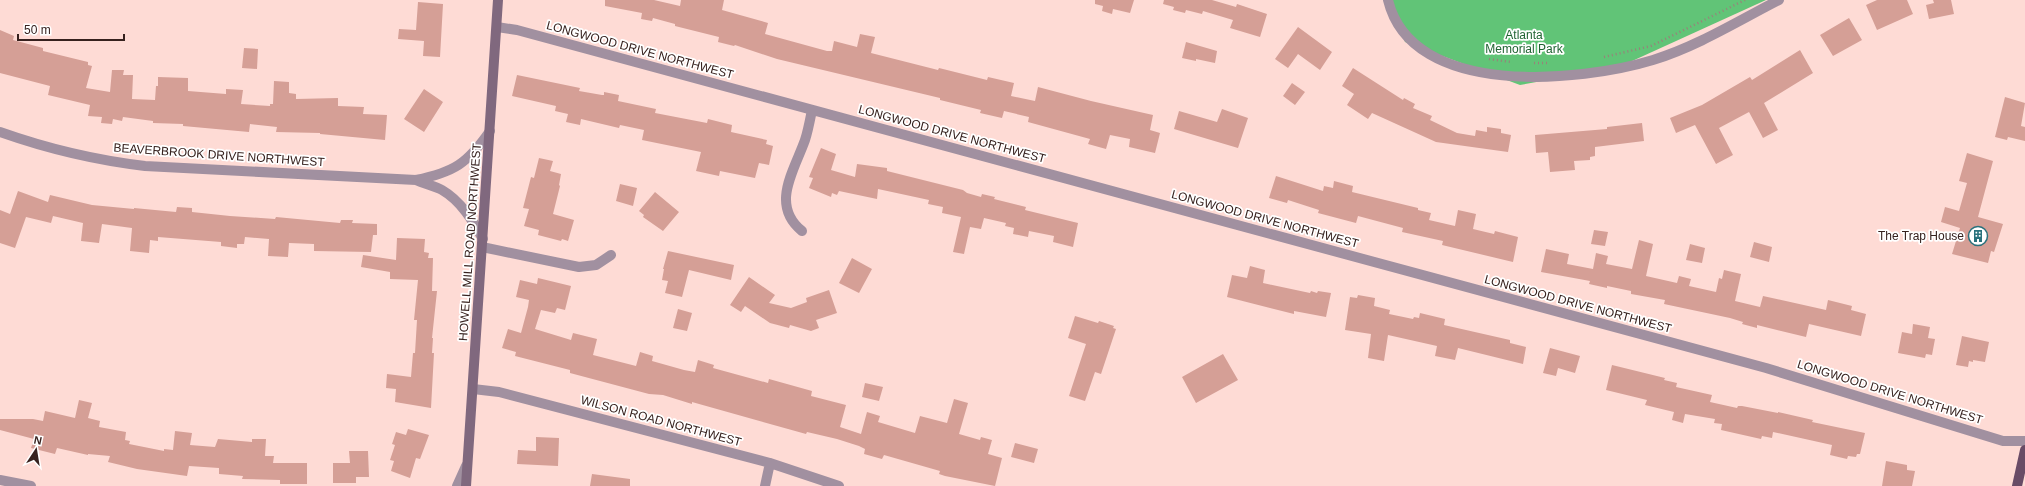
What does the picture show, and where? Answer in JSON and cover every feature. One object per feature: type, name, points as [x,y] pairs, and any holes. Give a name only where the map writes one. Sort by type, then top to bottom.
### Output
[{"type":"main road","name":"HOWELL MILL ROAD NORTHWEST","points":[[466,486],[498,0]]},
{"type":"main road","points":[[2017,486],[2025,450]]},
{"type":"street","points":[[1388,0],[1398,24],[1416,45],[1435,59],[1455,67],[1498,74],[1536,77],[1599,73],[1654,60],[1706,38],[1779,0]]},
{"type":"street","name":"LONGWOOD DRIVE NORTHWEST","points":[[497,27],[517,30],[1766,368],[2003,441],[2025,441]]},
{"type":"street","points":[[802,231],[789,218],[785,203],[792,171],[805,139],[812,110]]},
{"type":"street","name":"BEAVERBROOK DRIVE NORTHWEST","points":[[0,132],[53,149],[113,162],[145,166],[416,180],[443,174],[460,164],[476,152],[490,131]]},
{"type":"street","name":"BEAVERBROOK DRIVE NORTHWEST","points":[[416,180],[443,190],[459,205],[472,220],[483,243]]},
{"type":"street","points":[[483,243],[579,267],[596,265],[611,255]]},
{"type":"street","name":"WILSON ROAD NORTHWEST","points":[[473,389],[498,392],[770,463],[839,486]]},
{"type":"street","points":[[457,486],[467,462]]},
{"type":"street","points":[[765,486],[770,463]]},
{"type":"street","points":[[0,480],[30,486]]},
{"type":"path","points":[[1598,59],[1651,46],[1745,0]]},
{"type":"path","points":[[1482,58],[1517,63]]},
{"type":"path","points":[[1533,63],[1557,63]]},
{"type":"green space","name":"Atlanta Memorial Park","points":[[1389,0],[1766,0],[1619,67],[1520,85],[1405,42]]},
{"type":"building","points":[[605,0],[654,0],[680,6],[681,0],[724,0],[722,10],[768,23],[765,34],[827,51],[832,51],[834,41],[857,47],[860,34],[875,37],[871,53],[938,70],[939,68],[987,80],[988,77],[1014,83],[1011,96],[1035,101],[1038,87],[1153,115],[1150,130],[1160,133],[1155,153],[1129,147],[1130,139],[1110,135],[1106,149],[1088,144],[1090,139],[1028,122],[1029,117],[1004,111],[1002,118],[980,113],[981,110],[940,100],[940,98],[777,59],[735,45],[718,42],[719,37],[675,26],[675,24],[653,18],[652,21],[641,19],[642,13],[605,6]]},
{"type":"building","points":[[1095,0],[1134,0],[1130,13],[1113,9],[1112,14],[1102,11],[1103,6],[1095,4]]},
{"type":"building","points":[[1164,0],[1212,0],[1236,7],[1237,4],[1267,14],[1260,37],[1230,28],[1233,20],[1203,11],[1202,14],[1186,10],[1185,13],[1173,10],[1174,7],[1163,4]]},
{"type":"building","points":[[1877,0],[1907,0],[1913,14],[1877,30],[1866,5]]},
{"type":"building","points":[[1933,0],[1951,0],[1954,14],[1929,19],[1926,5],[1934,3]]},
{"type":"building","points":[[418,2],[443,4],[440,57],[423,56],[424,41],[398,39],[399,29],[416,30]]},
{"type":"building","points":[[1849,18],[1862,40],[1833,56],[1820,35]]},
{"type":"building","points":[[1298,27],[1332,52],[1320,70],[1298,54],[1288,68],[1275,59]]},
{"type":"building","points":[[0,30],[14,36],[13,40],[43,48],[43,51],[88,62],[88,65],[92,66],[86,88],[110,92],[112,70],[124,70],[123,75],[133,75],[132,99],[155,100],[158,77],[188,78],[188,91],[226,94],[226,89],[243,90],[241,104],[270,106],[270,104],[273,104],[274,81],[289,82],[289,93],[296,94],[296,99],[338,98],[338,106],[364,107],[363,114],[387,115],[385,140],[320,133],[276,132],[277,127],[250,124],[249,132],[183,126],[183,124],[153,123],[153,121],[123,117],[122,121],[113,119],[112,124],[101,123],[102,117],[88,116],[90,105],[48,95],[50,86],[0,73]]},
{"type":"building","points":[[1186,42],[1217,51],[1215,63],[1182,58]]},
{"type":"building","points":[[244,48],[258,49],[257,69],[242,68]]},
{"type":"building","points":[[1800,50],[1813,73],[1764,103],[1778,130],[1763,138],[1749,112],[1719,128],[1733,155],[1716,164],[1695,125],[1676,133],[1670,118],[1702,105],[1750,77],[1752,80]]},
{"type":"building","points":[[1353,68],[1403,100],[1404,98],[1415,104],[1413,108],[1432,116],[1430,120],[1457,133],[1475,136],[1476,130],[1487,132],[1487,127],[1501,129],[1501,133],[1511,135],[1508,152],[1436,142],[1372,113],[1368,119],[1347,105],[1354,94],[1342,86]]},
{"type":"building","points":[[517,75],[580,88],[579,91],[602,95],[604,95],[604,92],[619,95],[618,101],[656,109],[655,113],[707,123],[708,119],[732,125],[731,132],[767,140],[766,144],[773,146],[769,165],[759,163],[755,178],[720,171],[719,176],[696,171],[701,152],[642,140],[644,130],[620,125],[619,128],[581,119],[580,125],[566,122],[568,114],[555,111],[556,106],[512,96]]},
{"type":"building","points":[[1292,83],[1305,92],[1295,105],[1283,96]]},
{"type":"building","points":[[424,89],[443,102],[424,132],[404,119]]},
{"type":"building","points":[[2005,97],[2025,103],[2021,126],[2025,127],[2025,141],[2008,137],[2007,140],[1995,137]]},
{"type":"building","points":[[1222,109],[1248,118],[1238,148],[1174,129],[1179,111],[1217,122]]},
{"type":"building","points":[[1642,123],[1644,141],[1595,147],[1595,156],[1590,157],[1590,160],[1574,161],[1575,170],[1550,172],[1548,152],[1536,153],[1535,135],[1607,129],[1607,127]]},
{"type":"building","points":[[821,148],[836,154],[831,170],[855,177],[857,164],[887,168],[887,171],[963,190],[967,193],[981,197],[982,194],[995,197],[994,199],[1026,207],[1025,210],[1078,223],[1073,247],[1053,242],[1054,236],[1029,231],[1028,237],[1013,234],[1014,228],[1005,226],[1006,223],[984,218],[981,229],[970,227],[964,254],[953,252],[961,217],[942,213],[943,207],[928,204],[929,200],[878,189],[877,199],[839,191],[837,195],[832,193],[831,197],[809,188],[813,178],[809,177]]},
{"type":"building","points":[[1967,153],[1993,161],[1978,217],[2003,224],[1994,252],[1991,251],[1988,263],[1952,254],[1960,228],[1941,222],[1945,207],[1959,211],[1967,183],[1959,181]]},
{"type":"building","points":[[539,158],[553,161],[550,171],[561,174],[560,186],[553,214],[574,220],[568,241],[562,239],[561,241],[538,235],[539,230],[524,226],[529,209],[523,208],[531,177],[534,178]]},
{"type":"building","points":[[1276,176],[1323,191],[1324,186],[1333,188],[1334,181],[1353,186],[1352,192],[1418,208],[1418,210],[1431,213],[1429,220],[1455,226],[1458,210],[1476,214],[1473,229],[1494,234],[1495,231],[1518,237],[1513,262],[1442,245],[1443,241],[1402,232],[1403,228],[1358,216],[1356,223],[1318,213],[1319,210],[1288,200],[1287,203],[1269,198]]},
{"type":"building","points":[[620,184],[637,188],[633,206],[616,201]]},
{"type":"building","points":[[18,191],[48,202],[50,195],[92,205],[134,209],[176,212],[177,207],[192,208],[192,212],[230,216],[275,219],[276,217],[340,223],[341,220],[353,220],[352,223],[377,224],[377,235],[373,235],[371,252],[314,251],[314,244],[289,243],[288,257],[268,256],[269,239],[245,237],[244,244],[237,244],[237,248],[221,246],[221,242],[158,237],[158,241],[150,240],[149,253],[130,251],[132,228],[102,224],[99,243],[81,241],[83,223],[53,216],[51,223],[26,217],[15,248],[0,243],[0,210],[10,214]]},
{"type":"building","points":[[655,192],[679,212],[663,231],[643,217],[644,215],[639,211]]},
{"type":"building","points":[[1594,230],[1608,232],[1605,246],[1591,244]]},
{"type":"building","points":[[397,238],[425,239],[424,252],[429,253],[428,258],[433,258],[432,291],[437,291],[432,338],[432,353],[434,353],[431,408],[395,402],[396,389],[386,388],[387,374],[411,377],[413,353],[415,353],[417,320],[414,320],[418,280],[390,279],[390,272],[361,267],[363,255],[396,260]]},
{"type":"building","points":[[1639,240],[1653,244],[1646,276],[1677,283],[1679,276],[1691,279],[1689,286],[1716,292],[1719,278],[1722,279],[1724,270],[1741,274],[1735,301],[1760,307],[1763,296],[1826,310],[1828,300],[1852,306],[1851,310],[1866,314],[1861,336],[1809,324],[1806,337],[1757,325],[1757,328],[1742,324],[1743,322],[1730,318],[1664,304],[1665,300],[1631,294],[1631,291],[1607,286],[1607,288],[1589,284],[1590,281],[1541,272],[1546,249],[1569,254],[1567,264],[1593,269],[1596,253],[1608,256],[1606,264],[1632,269]]},
{"type":"building","points":[[1754,242],[1772,247],[1769,262],[1750,257]]},
{"type":"building","points":[[1690,244],[1705,248],[1702,263],[1686,260]]},
{"type":"building","points":[[668,251],[734,265],[731,280],[689,270],[682,297],[665,293],[668,281],[662,280],[663,269]]},
{"type":"building","points":[[852,258],[872,269],[859,293],[839,283]]},
{"type":"building","points":[[1250,266],[1265,270],[1263,283],[1310,293],[1311,291],[1317,293],[1318,291],[1331,293],[1326,317],[1294,311],[1294,314],[1227,297],[1232,275],[1247,278]]},
{"type":"building","points":[[749,277],[775,295],[769,303],[791,308],[807,302],[806,298],[829,290],[837,313],[816,320],[819,328],[811,331],[790,325],[789,328],[770,323],[745,306],[741,312],[730,305]]},
{"type":"building","points":[[538,278],[571,286],[565,310],[557,308],[555,313],[541,310],[535,329],[571,340],[573,333],[597,339],[593,355],[636,366],[640,352],[653,356],[652,361],[695,372],[698,360],[714,365],[713,368],[768,383],[769,379],[812,391],[811,396],[846,405],[840,427],[861,434],[867,412],[880,416],[878,422],[915,433],[920,416],[947,423],[954,399],[968,403],[959,434],[980,440],[981,437],[992,440],[988,454],[1002,458],[995,486],[945,476],[939,474],[940,471],[884,455],[882,459],[864,454],[865,449],[837,439],[807,432],[806,434],[692,402],[692,404],[663,395],[649,394],[570,373],[570,370],[515,356],[516,352],[502,348],[508,329],[521,333],[528,307],[529,300],[516,297],[520,280],[537,284]]},
{"type":"building","points":[[1358,295],[1375,298],[1374,306],[1390,310],[1389,314],[1413,319],[1414,317],[1419,318],[1420,313],[1445,319],[1444,325],[1510,340],[1510,343],[1526,347],[1523,364],[1458,348],[1455,360],[1435,356],[1437,346],[1388,335],[1384,361],[1368,358],[1371,334],[1345,330],[1350,297],[1357,298]]},
{"type":"building","points":[[678,309],[692,313],[687,331],[673,328]]},
{"type":"building","points":[[1075,316],[1098,323],[1099,321],[1114,326],[1113,328],[1116,329],[1101,374],[1095,372],[1085,401],[1069,396],[1086,344],[1068,338]]},
{"type":"building","points":[[1913,324],[1930,327],[1928,338],[1935,339],[1932,355],[1926,354],[1925,358],[1898,353],[1902,332],[1912,334]]},
{"type":"building","points":[[1962,336],[1989,342],[1985,362],[1973,360],[1973,362],[1969,361],[1968,367],[1956,365]]},
{"type":"building","points":[[1550,348],[1580,356],[1575,373],[1558,368],[1556,376],[1543,373]]},
{"type":"building","points":[[1223,354],[1238,380],[1196,403],[1182,377]]},
{"type":"building","points":[[1612,365],[1665,378],[1664,380],[1677,383],[1676,387],[1712,395],[1710,402],[1737,408],[1738,406],[1742,406],[1778,412],[1813,420],[1812,422],[1865,433],[1860,454],[1857,454],[1856,457],[1848,456],[1847,459],[1830,455],[1832,445],[1773,432],[1772,438],[1762,436],[1761,439],[1721,430],[1722,424],[1714,423],[1715,419],[1685,414],[1683,423],[1672,420],[1674,412],[1645,405],[1647,400],[1606,390]]},
{"type":"building","points":[[865,383],[883,387],[879,401],[862,397]]},
{"type":"building","points":[[79,400],[92,403],[88,418],[100,421],[99,427],[126,432],[125,440],[130,441],[129,444],[164,451],[164,449],[173,450],[175,431],[192,433],[190,445],[215,447],[218,439],[252,442],[252,439],[266,439],[265,456],[274,456],[273,463],[307,463],[307,484],[280,484],[280,480],[242,479],[243,476],[219,474],[219,468],[189,466],[187,476],[137,469],[108,462],[110,456],[88,455],[57,448],[55,454],[31,448],[34,439],[0,430],[0,419],[33,419],[43,421],[45,411],[75,418]]},
{"type":"building","points":[[408,429],[429,435],[420,459],[416,458],[410,478],[391,471],[394,461],[390,460],[395,445],[392,444],[396,432],[406,435]]},
{"type":"building","points":[[536,437],[559,438],[558,466],[517,464],[518,450],[536,451]]},
{"type":"building","points":[[1015,443],[1038,449],[1034,463],[1011,457]]},
{"type":"building","points":[[349,451],[368,451],[369,477],[356,477],[356,483],[333,483],[333,463],[350,463]]},
{"type":"building","points":[[1886,461],[1907,465],[1907,470],[1915,471],[1912,486],[1882,486]]},
{"type":"building","points":[[592,474],[630,479],[630,486],[590,486]]},
{"type":"place","name":"The Trap House","points":[[1978,236]]}]
